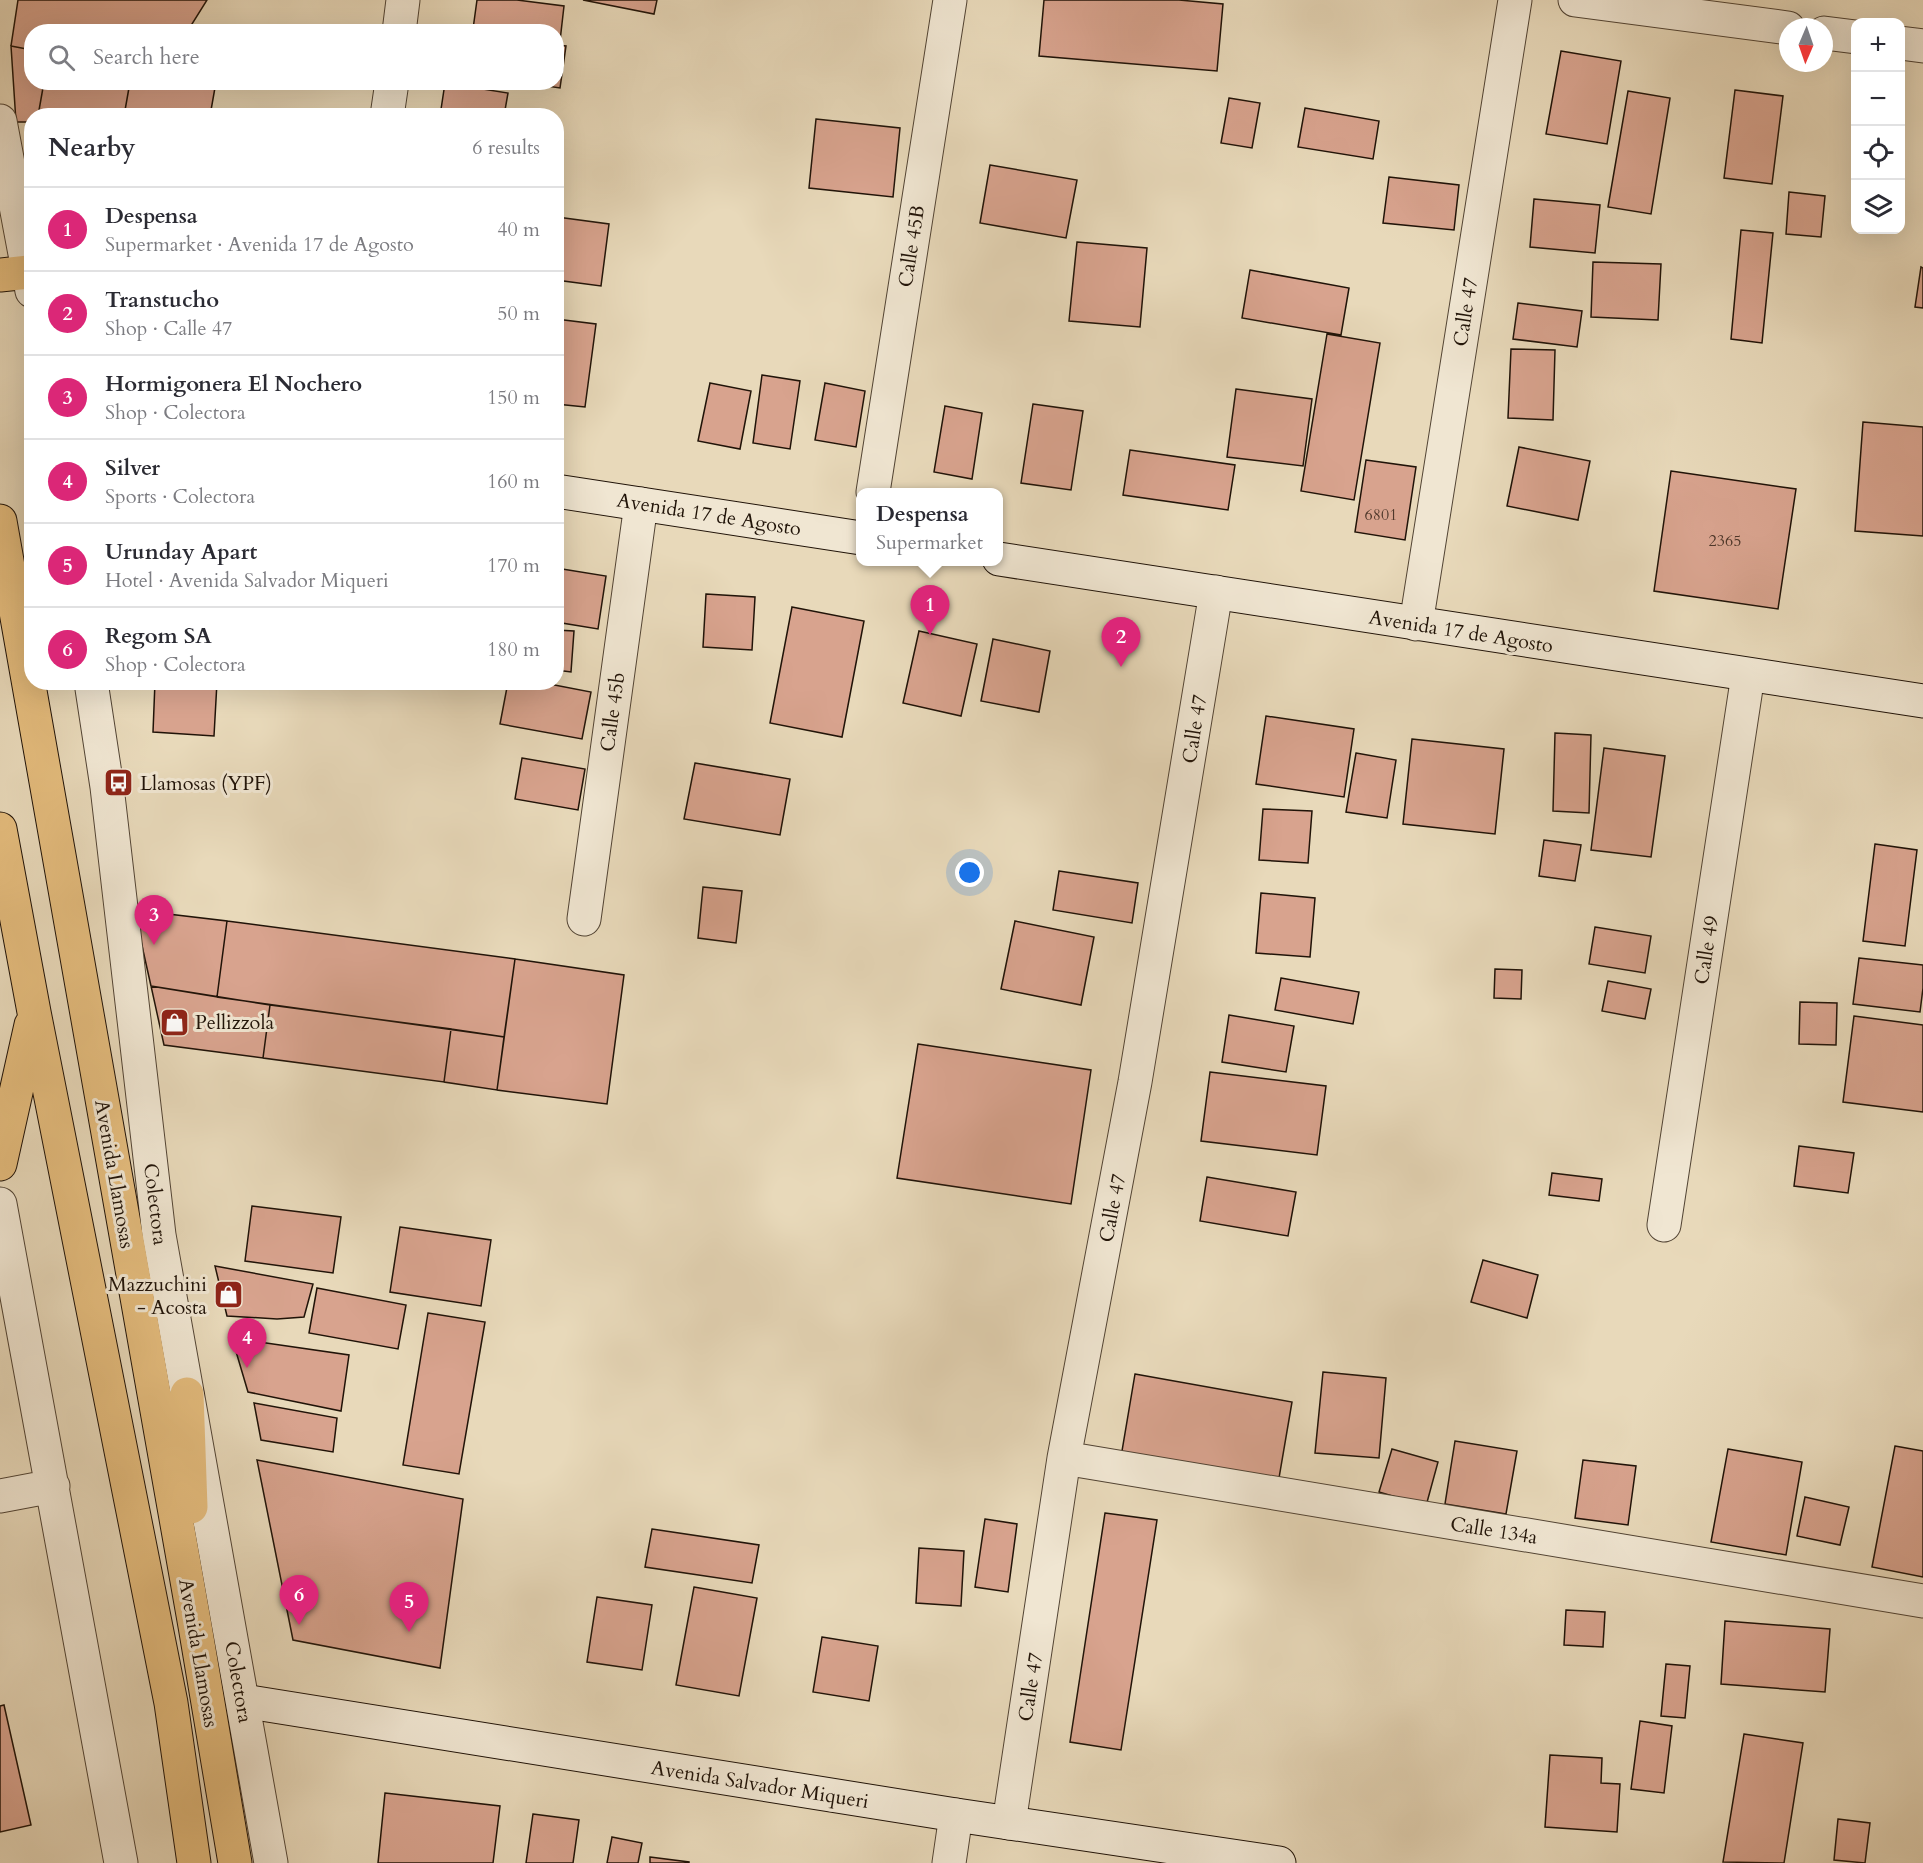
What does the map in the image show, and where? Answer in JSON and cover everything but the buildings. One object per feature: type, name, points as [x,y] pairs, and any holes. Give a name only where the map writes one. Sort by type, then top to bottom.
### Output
[{"type":"main road","name":"Avenida Llamosas","points":[[0,521],[24,657]]},
{"type":"main road","name":"Avenida Llamosas","points":[[30,690],[235,1863]]},
{"type":"main road","name":"Avenida Llamosas","points":[[0,829],[171,1703],[195,1863]]},
{"type":"main road","points":[[0,1164],[34,1012]]},
{"type":"main road","points":[[188,1394],[195,1626]]},
{"type":"street","points":[[400,24],[403,0]]},
{"type":"street","name":"Calle 45B","points":[[874,488],[950,0]]},
{"type":"street","name":"Calle 47","points":[[1416,624],[1515,0]]},
{"type":"street","points":[[1575,0],[1779,27]]},
{"type":"street","points":[[1833,34],[1851,36]]},
{"type":"street","points":[[1905,44],[1923,46]]},
{"type":"street","points":[[388,108],[391,90]]},
{"type":"street","points":[[0,121],[20,279]]},
{"type":"street","name":"Avenida 17 de Agosto","points":[[564,492],[856,537]]},
{"type":"street","name":"Calle 45b","points":[[584,919],[641,504]]},
{"type":"street","name":"Avenida 17 de Agosto","points":[[1003,560],[1923,701]]},
{"type":"street","name":"Calle 47","points":[[1010,1823],[1064,1458],[1135,1082],[1216,592]]},
{"type":"street","name":"Calle 49","points":[[1664,1225],[1748,675]]},
{"type":"street","name":"Colectora","points":[[92,690],[107,787],[159,1235],[271,1863]]},
{"type":"street","points":[[0,1204],[121,1863]]},
{"type":"street","name":"Calle 134a","points":[[1064,1458],[1923,1601]]},
{"type":"street","points":[[0,1496],[53,1486]]},
{"type":"street","name":"Avenida Salvador Miqueri","points":[[243,1701],[956,1815],[1279,1863]]},
{"type":"street","points":[[949,1863],[956,1815]]},
{"type":"place","name":"Despensa","points":[[930,635]]},
{"type":"place","name":"Transtucho","points":[[1121,667]]},
{"type":"place","name":"Llamosas (YPF)","points":[[119,783]]},
{"type":"place","name":"Hormigonera El Nochero","points":[[154,945]]},
{"type":"place","name":"Pellizzola","points":[[174,1022]]},
{"type":"place","name":"Mazzuchini - Acosta","points":[[228,1295]]},
{"type":"place","name":"Silver","points":[[247,1368]]},
{"type":"place","name":"Regom SA","points":[[299,1625]]},
{"type":"place","name":"Urunday Apart","points":[[409,1632]]}]
